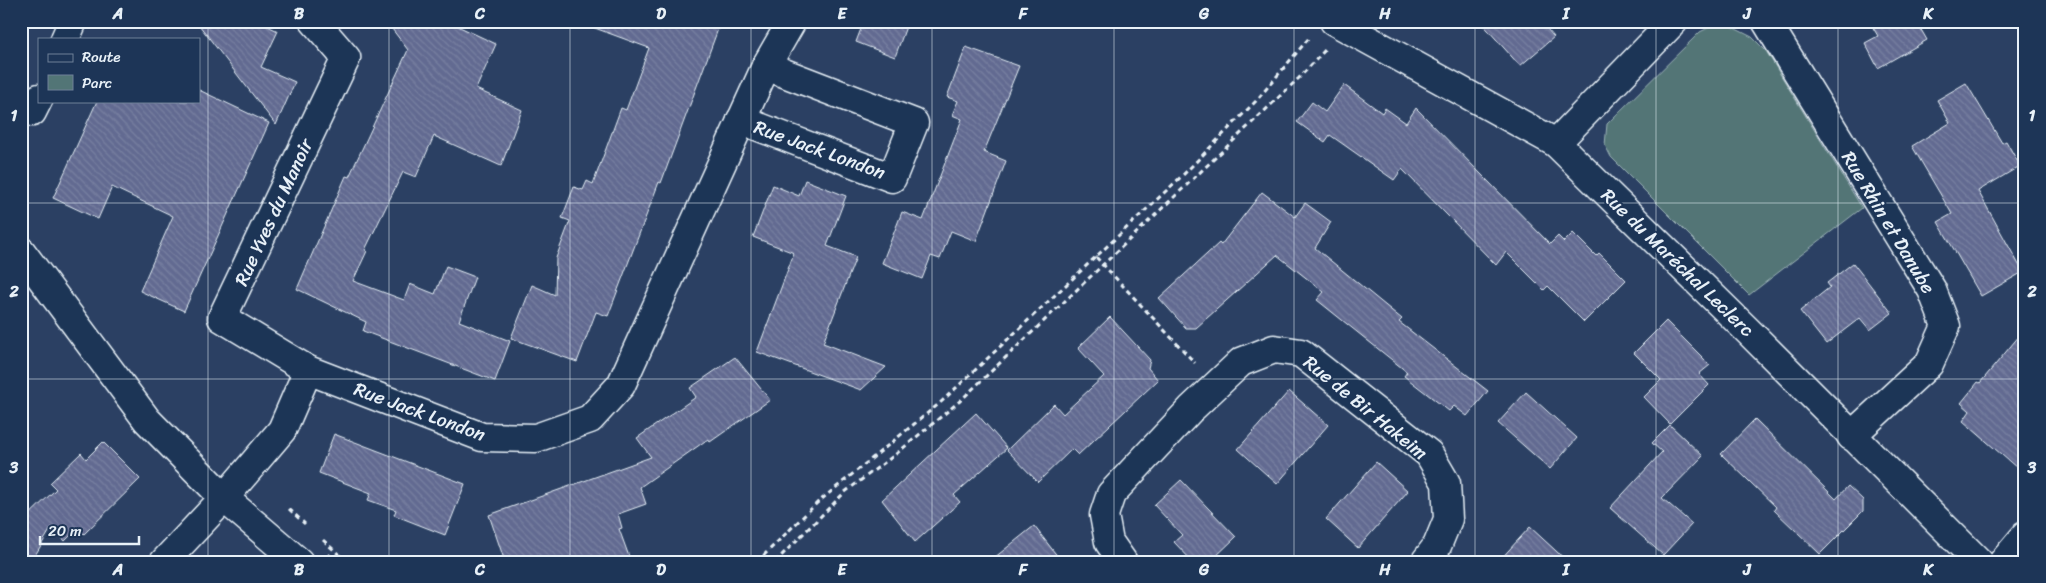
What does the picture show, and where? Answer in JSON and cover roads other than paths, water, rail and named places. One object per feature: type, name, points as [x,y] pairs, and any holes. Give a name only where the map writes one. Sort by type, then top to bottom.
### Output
[{"type":"street","points":[[66,38],[73,21]]},
{"type":"street","name":"Rue Yves du Manoir","points":[[308,370],[222,318],[346,58],[314,21]]},
{"type":"street","name":"Rue Jack London","points":[[308,370],[482,437],[536,438],[590,419],[621,385],[766,66],[792,21]]},
{"type":"street","points":[[1556,143],[1674,21]]},
{"type":"street","name":"Rue Rhin et Danube","points":[[1766,21],[1932,290],[1946,326],[1929,364],[1851,436]]},
{"type":"street","name":"Rue du Maréchal Leclerc","points":[[1331,34],[1556,143],[1748,330],[1851,436],[1979,562]]},
{"type":"street","name":"Rue Jack London","points":[[741,120],[892,178],[914,123],[766,66]]},
{"type":"street","points":[[21,251],[147,420],[224,498],[299,562]]},
{"type":"street","name":"Rue de Bir Hakeim","points":[[1123,562],[1109,542],[1104,515],[1111,494],[1191,409],[1241,362],[1274,349],[1301,353],[1429,454],[1446,483],[1448,519],[1437,546],[1425,562]]},
{"type":"street","points":[[164,562],[224,498],[282,430],[308,370]]},
{"type":"street","points":[[2003,562],[2025,536]]}]
